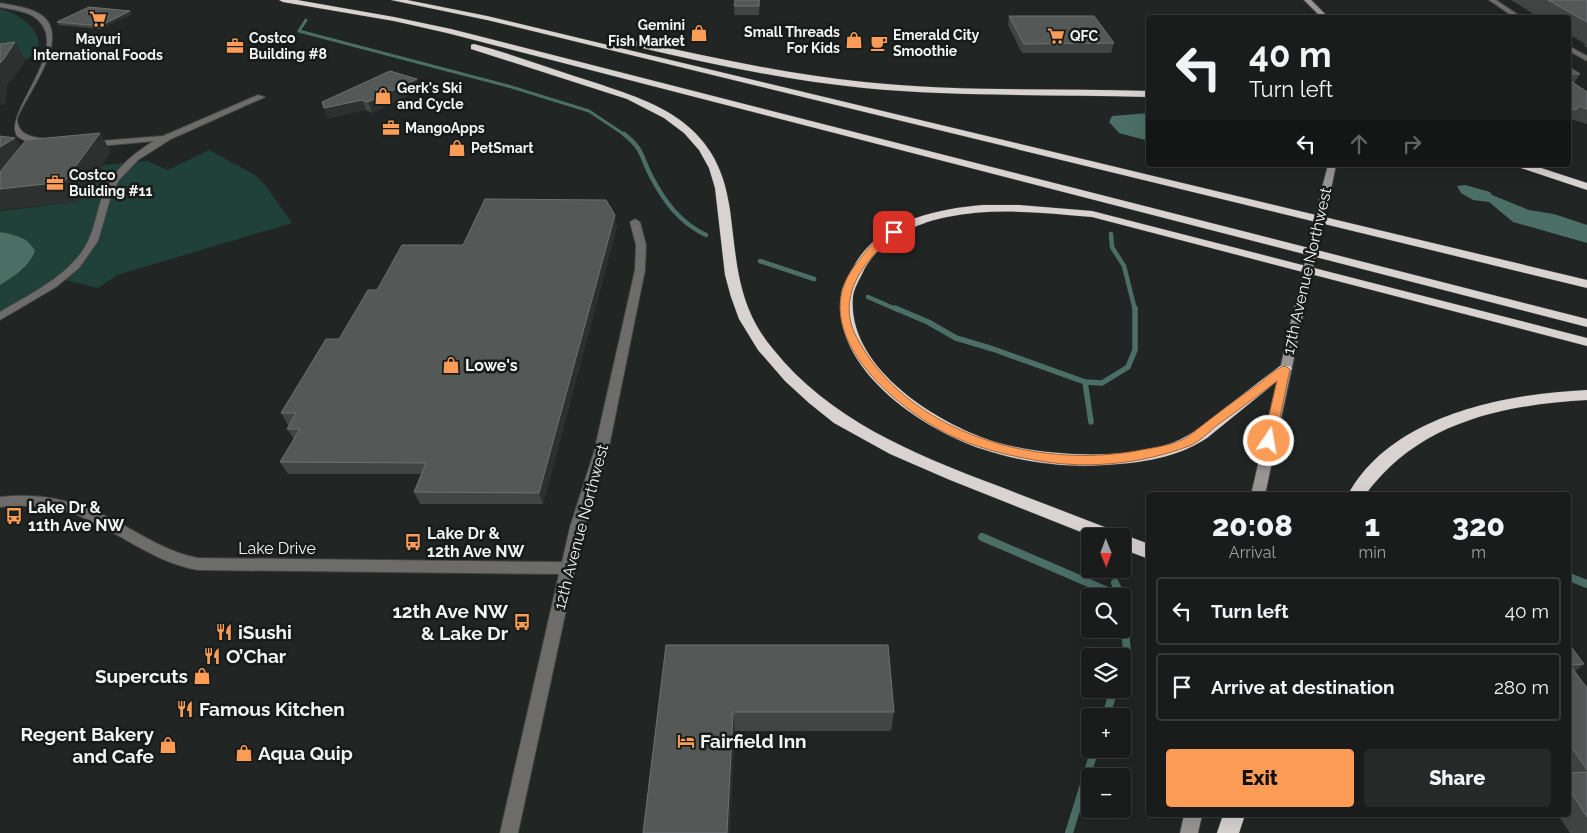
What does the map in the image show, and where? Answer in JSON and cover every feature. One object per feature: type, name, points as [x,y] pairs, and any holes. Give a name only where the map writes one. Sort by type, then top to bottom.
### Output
[{"type":"highway","points":[[283,0],[448,31],[1587,323]]},
{"type":"highway","points":[[395,0],[496,20],[1587,284]]},
{"type":"highway","points":[[432,0],[525,18],[703,58],[823,80],[951,90],[1146,94]]},
{"type":"highway","points":[[333,8],[430,34],[602,87],[638,100],[672,118],[689,131],[707,152],[720,179],[724,198],[731,269],[737,296],[747,321],[767,352],[791,380],[828,411],[884,446],[1088,528]]},
{"type":"highway","points":[[1528,167],[1587,187]]},
{"type":"highway","points":[[1285,369],[1187,442],[1158,452],[1115,460],[1071,460],[1031,455],[986,445],[954,432],[924,415],[900,397],[880,378],[860,353],[850,334],[845,316],[846,297],[852,276],[876,245],[894,232],[920,221],[945,213],[1010,208],[1060,211],[1587,343]]},
{"type":"highway","points":[[1358,492],[1380,466],[1409,442],[1444,423],[1483,409],[1526,400],[1587,395]]},
{"type":"highway","points":[[1131,545],[1146,551]]},
{"type":"highway","points":[[1228,833],[1233,817]]},
{"type":"main road","points":[[1307,0],[1323,15]]},
{"type":"main road","name":"17th Avenue Northwest","points":[[1259,492],[1332,167]]},
{"type":"main road","points":[[1189,833],[1193,817]]},
{"type":"street","points":[[1492,0],[1515,15]]},
{"type":"street","points":[[0,5],[29,12],[45,23],[50,32],[49,47],[16,111],[12,124],[17,133],[25,138],[59,144]]},
{"type":"street","points":[[1571,49],[1587,59]]},
{"type":"street","points":[[0,317],[61,279],[76,265],[94,239],[107,192],[117,176],[136,157],[167,138],[261,97]]},
{"type":"street","points":[[81,144],[167,138]]},
{"type":"street","name":"12th Avenue Northwest","points":[[508,833],[577,527],[601,452],[640,270],[642,251],[640,234],[635,222]]},
{"type":"street","name":"Lake Drive","points":[[0,502],[32,499],[53,501],[69,506],[99,518],[168,557],[198,564],[568,568]]},
{"type":"shaded area","points":[[0,9],[8,11],[24,20],[36,34],[39,42],[37,50],[28,59],[0,63]]},
{"type":"shaded area","points":[[1146,113],[1146,140],[1119,133],[1109,122],[1112,116]]},
{"type":"shaded area","points":[[209,150],[255,175],[266,186],[292,223],[117,275],[98,288],[61,279],[0,315],[0,285],[24,269],[23,237],[0,232],[0,211],[77,202],[103,165],[147,161],[168,170]]},
{"type":"shaded area","points":[[1465,185],[1490,192],[1492,195],[1529,210],[1554,214],[1587,225],[1587,243],[1513,222],[1489,202],[1473,200],[1461,193],[1457,186]]},
{"type":"shaded area","points":[[0,232],[16,235],[24,239],[35,251],[25,267],[0,285]]},
{"type":"building","points":[[735,0],[759,0],[759,6],[734,6]]},
{"type":"building","points":[[1548,0],[1587,0],[1587,22]]},
{"type":"building","name":"Mayuri International Foods","points":[[89,7],[130,11],[100,26],[57,22]]},
{"type":"building","name":"QFC","points":[[1009,16],[1094,16],[1114,43],[1024,44]]},
{"type":"building","points":[[15,42],[3,60],[0,63],[0,44]]},
{"type":"building","points":[[1571,68],[1580,74],[1571,74]]},
{"type":"building","points":[[390,71],[417,79],[368,102],[362,100],[324,108],[322,102]]},
{"type":"building","points":[[1571,81],[1587,92],[1587,109],[1579,106],[1576,110],[1571,109]]},
{"type":"building","points":[[100,133],[64,182],[0,189],[0,172],[26,140]]},
{"type":"building","points":[[0,136],[15,138],[0,147]]},
{"type":"building","name":"Lowe's","points":[[485,199],[606,200],[615,215],[539,493],[414,492],[426,463],[280,462],[300,429],[287,429],[296,413],[281,413],[326,339],[339,339],[368,290],[377,290],[402,245],[463,245]]},
{"type":"building","name":"Fairfield Inn","points":[[666,645],[888,645],[894,712],[733,712],[727,833],[643,833]]},
{"type":"building","points":[[1571,647],[1584,664],[1571,665]]},
{"type":"building","points":[[1571,666],[1587,688],[1587,770],[1571,746]]},
{"type":"building","points":[[1587,772],[1587,817],[1571,792],[1571,773]]},
{"type":"waterway","points":[[306,20],[299,31],[508,86],[589,111],[625,135]]},
{"type":"waterway","points":[[625,135],[641,153],[656,185],[667,202],[688,224],[706,235]]},
{"type":"waterway","points":[[1111,234],[1112,247],[1124,266],[1135,310]]},
{"type":"waterway","points":[[760,261],[814,279]]},
{"type":"waterway","points":[[868,297],[898,310]]},
{"type":"waterway","points":[[895,308],[928,322],[956,338],[993,349],[1085,382]]},
{"type":"waterway","points":[[1085,382],[1102,383],[1128,367],[1135,350],[1135,310]]},
{"type":"waterway","points":[[1085,382],[1091,422]]},
{"type":"waterway","points":[[982,537],[1100,588]]},
{"type":"waterway","points":[[1571,578],[1587,584]]},
{"type":"waterway","points":[[1115,583],[1117,588]]},
{"type":"waterway","points":[[1126,638],[1127,648]]},
{"type":"waterway","points":[[1108,708],[1111,698]]},
{"type":"waterway","points":[[1069,833],[1092,758]]},
{"type":"place","name":"Mayuri International Foods","points":[[98,19]]},
{"type":"place","name":"Gemini Fish Market","points":[[699,33]]},
{"type":"place","name":"QFC","points":[[1056,36]]},
{"type":"place","name":"Small Threads For Kids","points":[[854,40]]},
{"type":"place","name":"Emerald City Smoothie","points":[[879,43]]},
{"type":"place","name":"Costco Building #8","points":[[235,46]]},
{"type":"place","name":"Gerk's Ski and Cycle","points":[[383,96]]},
{"type":"place","name":"MangoApps","points":[[391,128]]},
{"type":"place","name":"PetSmart","points":[[457,148]]},
{"type":"place","name":"Costco Building #11","points":[[55,183]]},
{"type":"place","name":"Lowe's","points":[[451,365]]},
{"type":"place","name":"Lake Dr & 11th Ave NW","points":[[14,516]]},
{"type":"place","name":"Lake Dr & 12th Ave NW","points":[[413,542]]},
{"type":"place","name":"12th Ave NW & Lake Dr","points":[[522,622]]},
{"type":"place","name":"iSushi","points":[[224,632]]},
{"type":"place","name":"O’Char","points":[[212,656]]},
{"type":"place","name":"Supercuts","points":[[202,676]]},
{"type":"place","name":"Famous Kitchen","points":[[185,709]]},
{"type":"place","name":"Fairfield Inn","points":[[686,741]]},
{"type":"place","name":"Regent Bakery and Cafe","points":[[168,745]]},
{"type":"place","name":"Aqua Quip","points":[[244,753]]},
{"type":"route","points":[[894,232],[876,245],[852,276],[846,297],[845,316],[850,334],[860,353],[880,378],[900,397],[924,415],[954,432],[986,445],[1031,455],[1071,460],[1115,460],[1158,452],[1187,442],[1211,426],[1285,369],[1269,441]]}]
